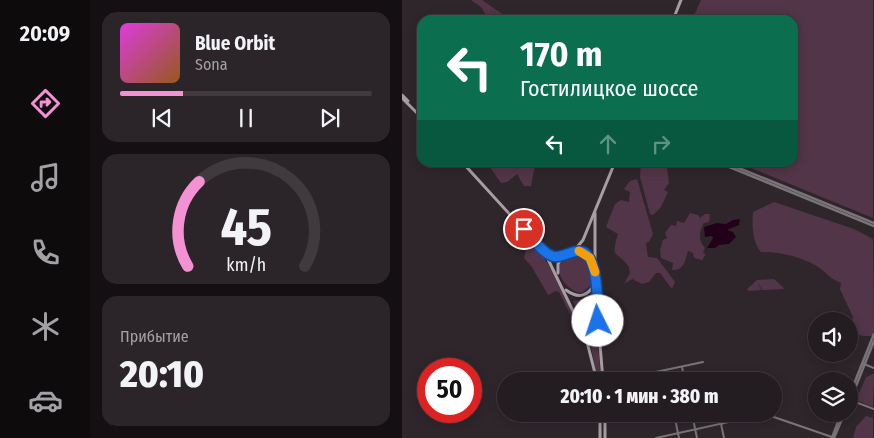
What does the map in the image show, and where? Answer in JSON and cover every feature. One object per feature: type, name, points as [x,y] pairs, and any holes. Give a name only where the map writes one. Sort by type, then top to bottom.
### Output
[{"type":"main road","points":[[674,15],[679,0]]},
{"type":"main road","points":[[402,97],[417,113]]},
{"type":"main road","points":[[467,167],[545,253],[564,287],[586,338],[595,372]]},
{"type":"main road","points":[[573,252],[581,245],[613,167]]},
{"type":"main road","points":[[595,212],[594,266],[602,372]]},
{"type":"main road","points":[[545,253],[556,257],[581,251],[587,254],[594,266]]},
{"type":"main road","points":[[558,276],[558,264],[565,255]]},
{"type":"main road","points":[[564,287],[572,294],[580,296],[589,292],[595,283]]},
{"type":"main road","points":[[600,422],[600,438]]},
{"type":"main road","points":[[605,422],[605,438]]},
{"type":"street","points":[[729,167],[874,225]]},
{"type":"street","points":[[736,167],[874,225]]},
{"type":"street","points":[[858,378],[874,334]]},
{"type":"street","points":[[858,376],[874,341]]},
{"type":"street","points":[[659,372],[703,362]]},
{"type":"street","points":[[863,364],[874,368]]},
{"type":"street","points":[[682,367],[683,372]]},
{"type":"street","points":[[858,403],[874,409]]},
{"type":"street","points":[[656,438],[770,414],[833,438],[840,422]]},
{"type":"street","points":[[676,422],[679,438]]},
{"type":"street","points":[[694,422],[697,438]]},
{"type":"street","points":[[722,424],[724,438]]},
{"type":"shaded area","points":[[471,0],[482,0],[504,15],[486,15],[481,7]]},
{"type":"shaded area","points":[[701,0],[873,0],[873,218],[749,167],[798,167],[798,15],[694,15]]},
{"type":"shaded area","points":[[490,167],[536,167],[531,186],[524,186],[517,174],[507,182],[501,183]]},
{"type":"shaded area","points":[[641,167],[667,168],[669,183],[664,190],[668,192],[661,207],[653,215],[650,214],[640,177]]},
{"type":"shaded area","points":[[637,179],[653,234],[649,242],[646,243],[648,257],[657,258],[675,282],[672,289],[660,273],[656,273],[649,282],[642,284],[632,279],[624,284],[630,273],[629,267],[615,251],[618,234],[606,227],[615,204],[621,200],[629,202],[630,192],[624,189],[630,181]]},
{"type":"shaded area","points":[[774,202],[854,229],[873,239],[874,331],[872,336],[858,334],[858,312],[851,312],[840,289],[841,283],[815,265],[802,259],[782,254],[761,252],[754,238],[753,212]]},
{"type":"shaded area","points":[[690,213],[698,215],[700,218],[705,214],[710,214],[709,222],[704,223],[700,233],[701,242],[705,248],[703,253],[706,254],[702,260],[694,258],[693,253],[688,251],[682,266],[672,270],[673,263],[661,258],[660,250],[663,240],[667,238],[665,233],[671,225],[676,226],[677,221],[684,223]]},
{"type":"shaded area","points":[[740,219],[739,225],[727,230],[733,232],[736,237],[729,244],[707,248],[713,238],[712,236],[705,237],[704,227],[717,223],[726,224]]},
{"type":"shaded area","points":[[531,243],[545,260],[561,286],[575,315],[581,336],[559,292],[556,291],[548,295],[532,267],[524,258],[527,245]]},
{"type":"shaded area","points":[[575,255],[583,256],[590,264],[590,286],[582,293],[568,287],[561,278],[559,268],[562,261]]},
{"type":"shaded area","points":[[774,279],[785,289],[762,290],[757,281],[761,290],[749,291],[747,289],[757,280]]},
{"type":"shaded area","points":[[594,294],[600,372],[596,372],[591,347],[573,301],[584,299]]},
{"type":"shaded area","points":[[874,374],[873,407],[858,401],[858,395],[866,377]]},
{"type":"shaded area","points":[[866,416],[873,418],[873,438],[853,438],[856,427]]},
{"type":"slow traffic","points":[[579,251],[587,254],[594,266],[595,272]]},
{"type":"route","points":[[524,229],[545,253],[552,256],[556,257],[577,251],[587,254],[594,266],[598,321]]}]
